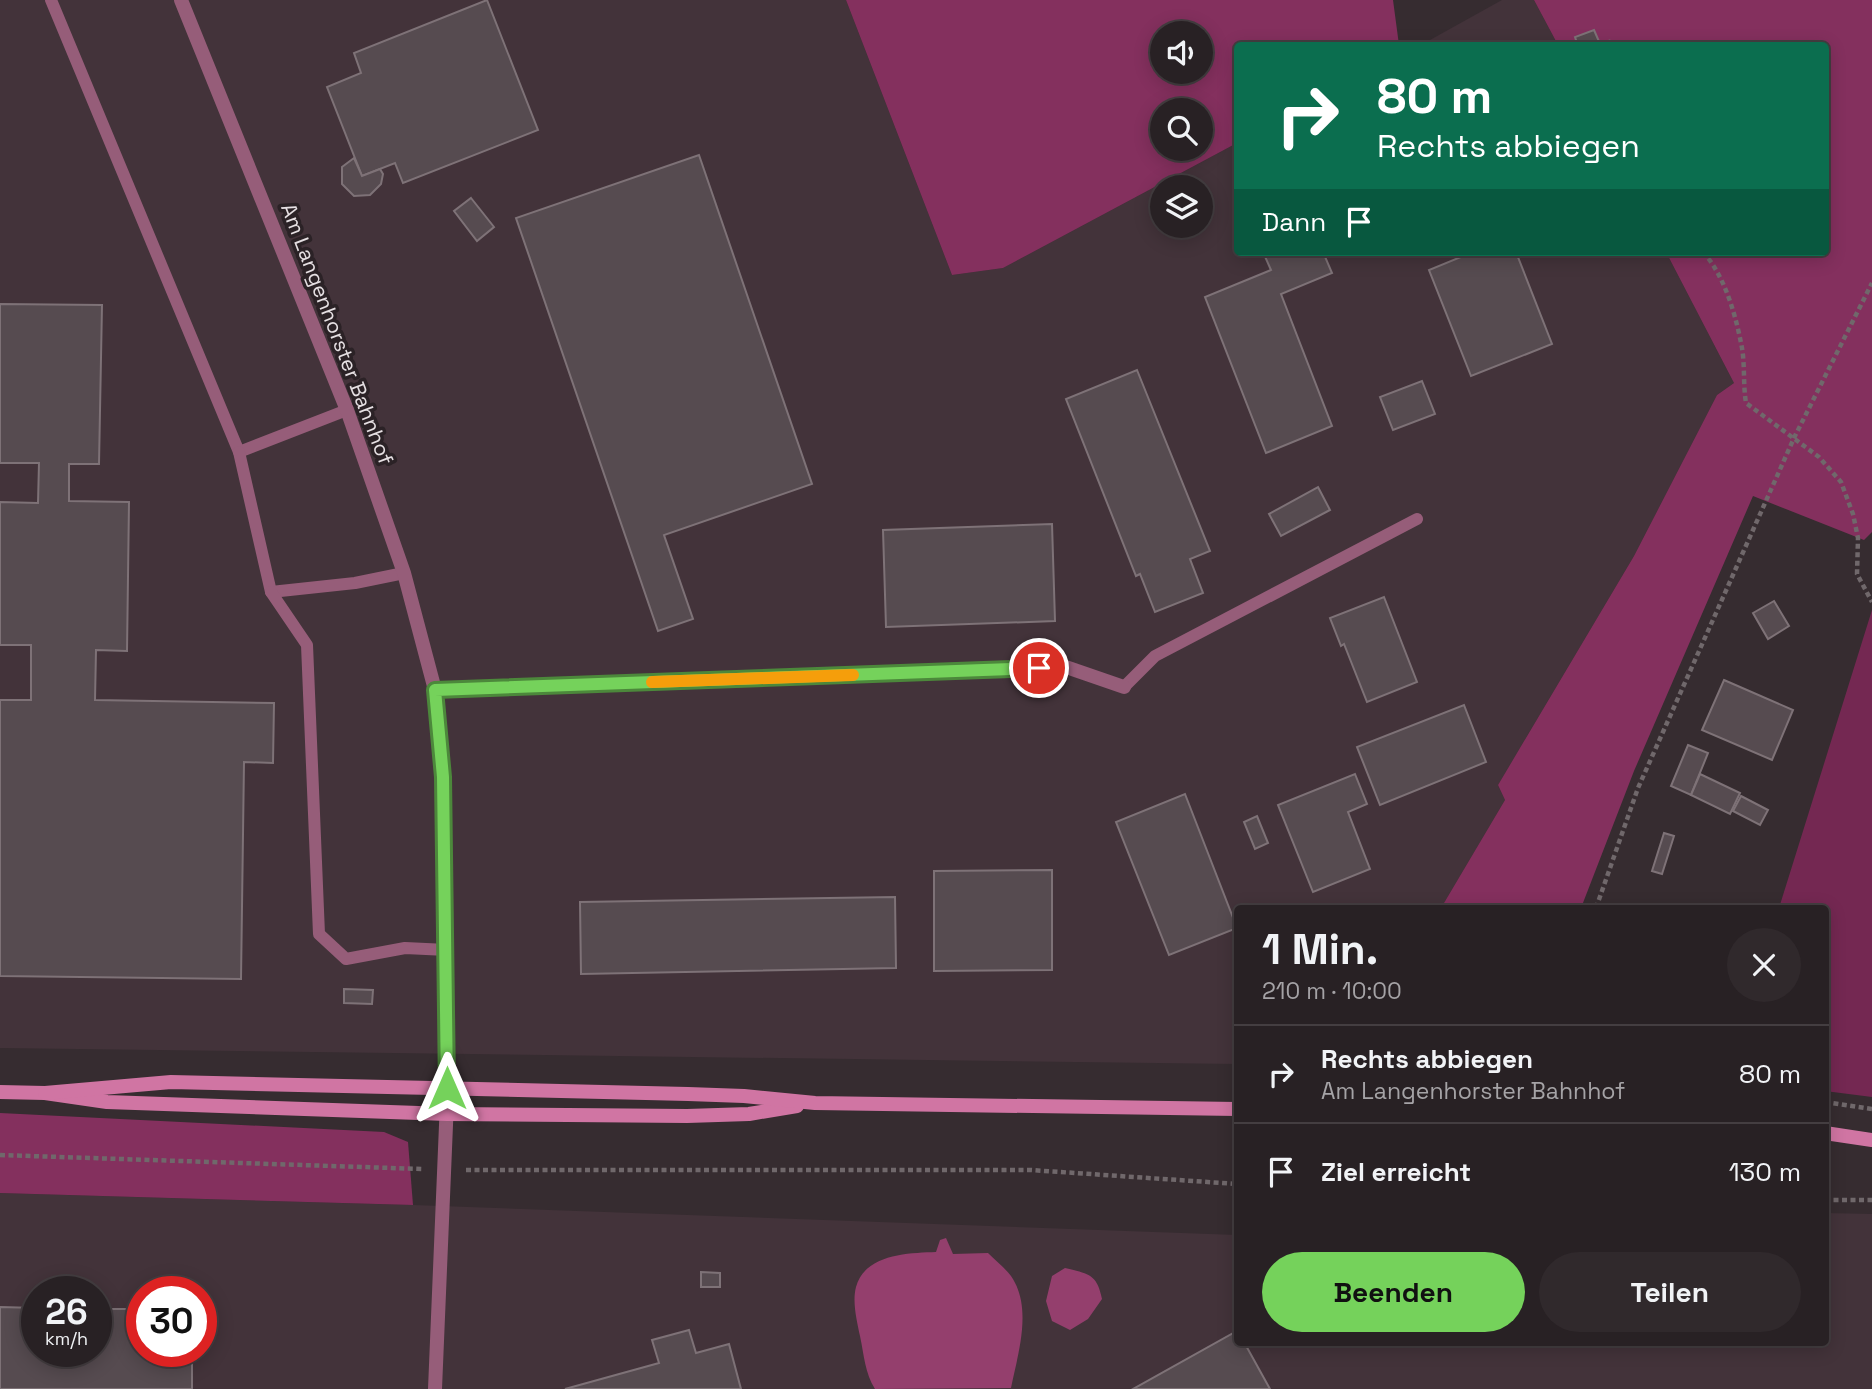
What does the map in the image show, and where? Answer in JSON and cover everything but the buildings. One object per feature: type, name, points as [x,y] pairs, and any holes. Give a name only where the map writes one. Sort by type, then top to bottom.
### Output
[{"type":"street","name":"Am Langenhorster Bahnhof","points":[[181,0],[347,411],[404,573],[435,690],[443,777],[447,950],[447,1114],[435,1389]]},
{"type":"street","points":[[435,690],[1066,667],[1124,687]]},
{"type":"street","points":[[0,1092],[45,1093],[171,1082],[730,1095],[815,1103],[1234,1110]]},
{"type":"street","points":[[45,1093],[107,1102],[447,1114],[749,1114],[815,1103]]},
{"type":"street","points":[[1829,1134],[1872,1140]]},
{"type":"lane","points":[[51,0],[239,452],[271,592],[307,645],[319,934],[346,959],[405,948],[447,950]]},
{"type":"lane","points":[[239,452],[347,411]]},
{"type":"lane","points":[[1124,687],[1155,656],[1417,520]]},
{"type":"lane","points":[[271,592],[355,583],[404,573]]},
{"type":"path","points":[[1707,256],[1715,265],[1728,299],[1742,349],[1742,383],[1746,403],[1819,457],[1841,482],[1853,514],[1858,538],[1857,574],[1872,602]]},
{"type":"path","points":[[1597,905],[1638,788],[1794,438],[1872,284]]},
{"type":"path","points":[[1829,1103],[1872,1109]]},
{"type":"path","points":[[0,1155],[445,1170],[1031,1170],[1234,1184]]},
{"type":"path","points":[[1829,1200],[1872,1199]]},
{"type":"shaded area","points":[[0,0],[846,0],[952,275],[1003,268],[1150,189],[1150,238],[1213,238],[1213,175],[1177,175],[1203,161],[1213,161],[1213,156],[1234,145],[1234,256],[1668,256],[1734,383],[1717,395],[1634,556],[1498,785],[1505,800],[1443,905],[1234,905],[1234,1064],[0,1048]]},
{"type":"shaded area","points":[[846,0],[1393,0],[1399,42],[1234,42],[1234,145],[1213,156],[1213,98],[1150,98],[1150,161],[1203,161],[1177,175],[1150,175],[1150,189],[1003,268],[952,275]]},
{"type":"shaded area","points":[[1502,0],[1534,0],[1556,42],[1426,42]]},
{"type":"shaded area","points":[[1534,0],[1872,0],[1872,532],[1864,540],[1753,496],[1634,771],[1582,905],[1443,905],[1505,800],[1498,785],[1634,556],[1717,395],[1734,383],[1668,256],[1829,256],[1829,42],[1556,42]]},
{"type":"shaded area","points":[[1872,610],[1872,1097],[1829,1092],[1829,905],[1780,905]]},
{"type":"shaded area","points":[[0,1113],[384,1132],[408,1142],[413,1205],[0,1193]]},
{"type":"shaded area","points":[[0,1193],[1234,1235],[1234,1346],[1829,1346],[1829,1213],[1872,1214],[1872,1389],[0,1389]]},
{"type":"shaded area","points":[[946,1238],[953,1254],[988,1253],[1009,1273],[1018,1289],[1023,1316],[1022,1331],[1011,1388],[875,1389],[867,1370],[855,1312],[856,1287],[861,1276],[868,1268],[889,1258],[936,1252],[940,1240]]},
{"type":"shaded area","points":[[1065,1268],[1091,1276],[1102,1299],[1088,1319],[1070,1330],[1052,1321],[1046,1301],[1052,1276]]},
{"type":"slow traffic","points":[[652,682],[853,675]]},
{"type":"route","points":[[447,1088],[443,777],[435,690],[1039,668]]}]
